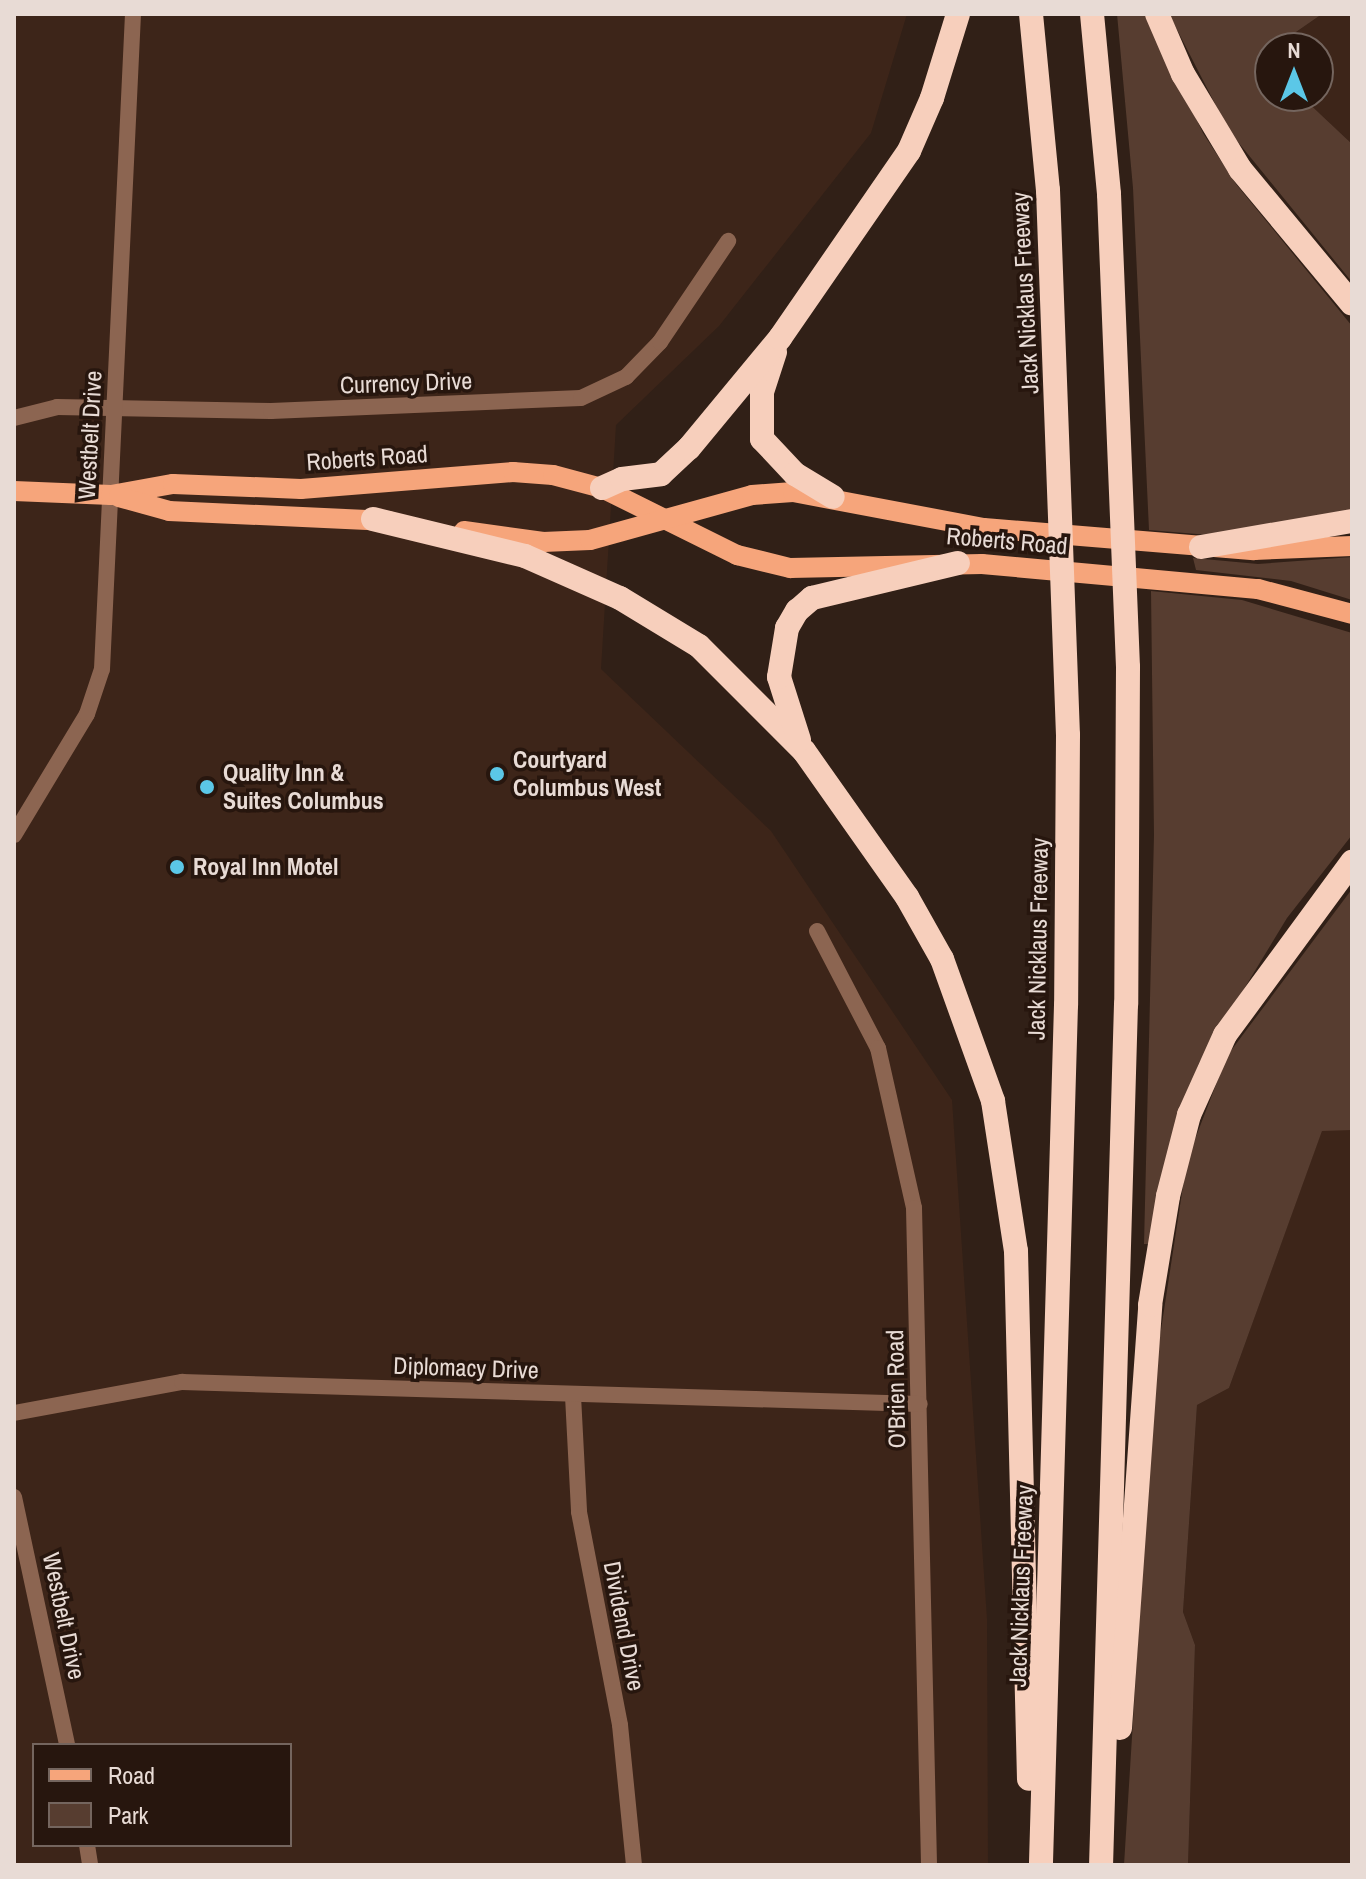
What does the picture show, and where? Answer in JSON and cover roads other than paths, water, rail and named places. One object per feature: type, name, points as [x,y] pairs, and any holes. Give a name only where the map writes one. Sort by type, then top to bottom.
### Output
[{"type":"highway","points":[[602,488],[622,479],[661,474],[780,338],[909,151],[932,98],[958,14]]},
{"type":"highway","name":"Jack Nicklaus Freeway","points":[[1031,14],[1050,236],[1068,735],[1066,1005],[1041,1865]]},
{"type":"highway","points":[[1092,14],[1110,225],[1128,667],[1126,1004],[1102,1853]]},
{"type":"highway","points":[[1157,14],[1183,74],[1240,169],[1352,304]]},
{"type":"highway","points":[[780,338],[762,392],[762,439],[795,474],[833,497]]},
{"type":"highway","points":[[373,519],[525,556],[667,623],[699,646],[804,751],[899,886],[942,959],[993,1101],[1016,1251],[1021,1331],[1032,1865]]},
{"type":"highway","points":[[1201,547],[1352,521]]},
{"type":"highway","points":[[804,751],[779,677],[787,628],[797,611],[824,595],[970,564]]},
{"type":"highway","points":[[1102,1853],[1122,1718],[1138,1417],[1150,1305],[1185,1128],[1225,1035],[1352,862]]},
{"type":"main road","name":"Roberts Road","points":[[14,491],[111,495],[173,484],[375,487],[513,472],[553,475],[602,488],[737,555],[790,568],[970,564],[1258,589],[1352,614]]},
{"type":"main road","name":"Roberts Road","points":[[111,495],[169,511],[373,519],[565,542],[762,494],[833,497],[909,517],[984,528],[1201,547],[1296,550],[1352,546]]},
{"type":"street","name":"Westbelt Drive","points":[[14,835],[87,714],[102,669],[133,14]]},
{"type":"street","name":"Currency Drive","points":[[14,418],[57,407],[362,408],[581,398],[626,377],[660,342],[728,241]]},
{"type":"street","name":"O'Brien Road","points":[[817,931],[878,1048],[914,1208],[929,1865]]},
{"type":"street","name":"Diplomacy Drive","points":[[14,1413],[182,1382],[920,1404]]},
{"type":"street","name":"Dividend Drive","points":[[573,1396],[579,1512],[620,1725],[634,1865]]},
{"type":"street","name":"Westbelt Drive","points":[[14,1497],[67,1743]]},
{"type":"place","name":"Courtyard Columbus West","points":[[497,774]]},
{"type":"place","name":"Quality Inn & Suites Columbus","points":[[207,787]]},
{"type":"place","name":"Royal Inn Motel","points":[[177,867]]}]
